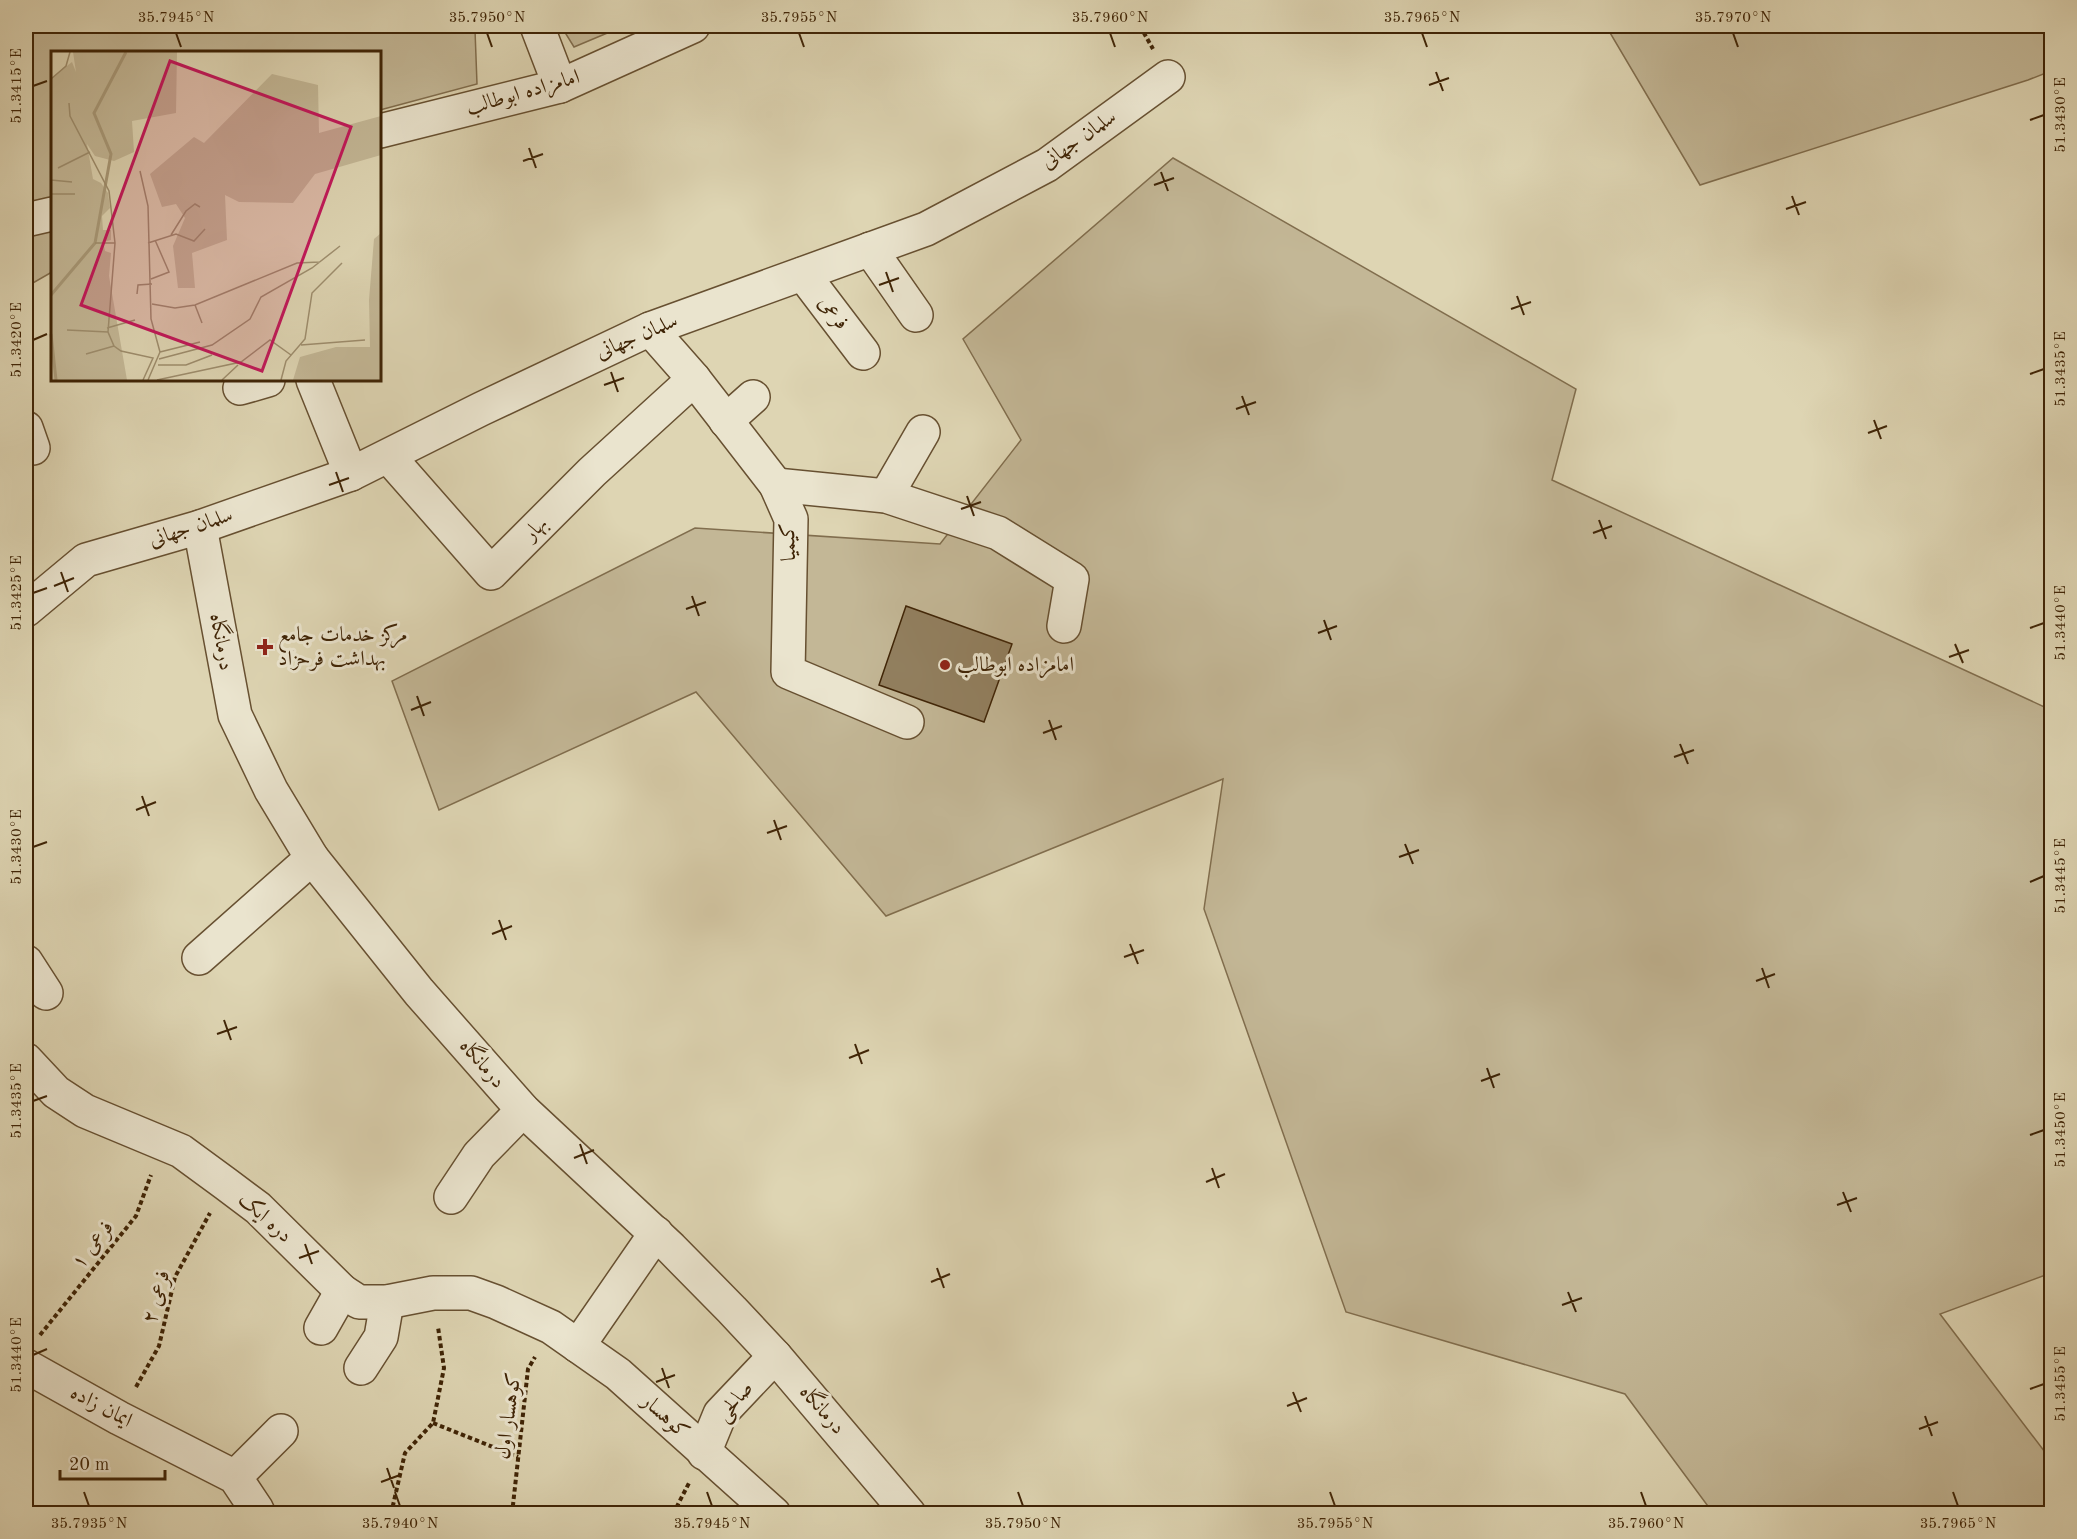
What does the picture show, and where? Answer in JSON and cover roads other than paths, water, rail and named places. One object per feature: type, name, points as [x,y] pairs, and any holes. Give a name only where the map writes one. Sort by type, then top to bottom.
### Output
[{"type":"street","points":[[537,26],[560,86]]},
{"type":"street","name":"امامزاده ابوطالب","points":[[381,132],[560,86],[692,26]]},
{"type":"street","name":"سلمان جهانی","points":[[26,610],[86,560],[200,526],[351,474],[650,329],[926,229],[1047,165],[1168,77]]},
{"type":"street","points":[[26,220],[51,214]]},
{"type":"street","points":[[870,249],[916,315]]},
{"type":"street","name":"فرعی","points":[[803,274],[863,353]]},
{"type":"street","name":"کیمیا","points":[[650,329],[694,379],[776,485],[791,519],[788,672],[907,722]]},
{"type":"street","name":"بهار","points":[[389,457],[491,573],[592,472],[694,379]]},
{"type":"street","points":[[313,381],[351,474]]},
{"type":"street","points":[[726,421],[753,397]]},
{"type":"street","points":[[886,496],[923,432]]},
{"type":"street","points":[[776,485],[886,496],[998,533],[1071,579],[1064,626]]},
{"type":"street","name":"درمانگاه","points":[[200,526],[235,715],[271,790],[312,858],[419,992],[523,1110],[656,1233],[775,1356],[909,1514]]},
{"type":"street","points":[[198,958],[312,858]]},
{"type":"street","points":[[26,962],[46,993]]},
{"type":"street","name":"دره ایک","points":[[26,1060],[56,1092],[86,1111],[181,1151],[258,1208],[342,1291],[359,1302],[387,1302],[433,1293],[471,1293],[551,1327]]},
{"type":"street","points":[[451,1197],[479,1155],[523,1110]]},
{"type":"street","points":[[578,1346],[656,1233]]},
{"type":"street","points":[[321,1328],[342,1291]]},
{"type":"street","points":[[361,1368],[381,1337],[387,1302]]},
{"type":"street","name":"کوهسار","points":[[551,1327],[618,1374],[774,1514]]},
{"type":"street","name":"صالحی","points":[[704,1452],[720,1414],[775,1356]]},
{"type":"street","name":"ایمان زاده","points":[[26,1366],[119,1418],[235,1478],[257,1510],[257,1514]]},
{"type":"street","points":[[235,1478],[280,1431]]},
{"type":"place","name":"مركز خدمات جامع بهداشت فرحزاد","points":[[265,647]]},
{"type":"place","name":"امامزاده ابوطالب","points":[[945,665]]}]
